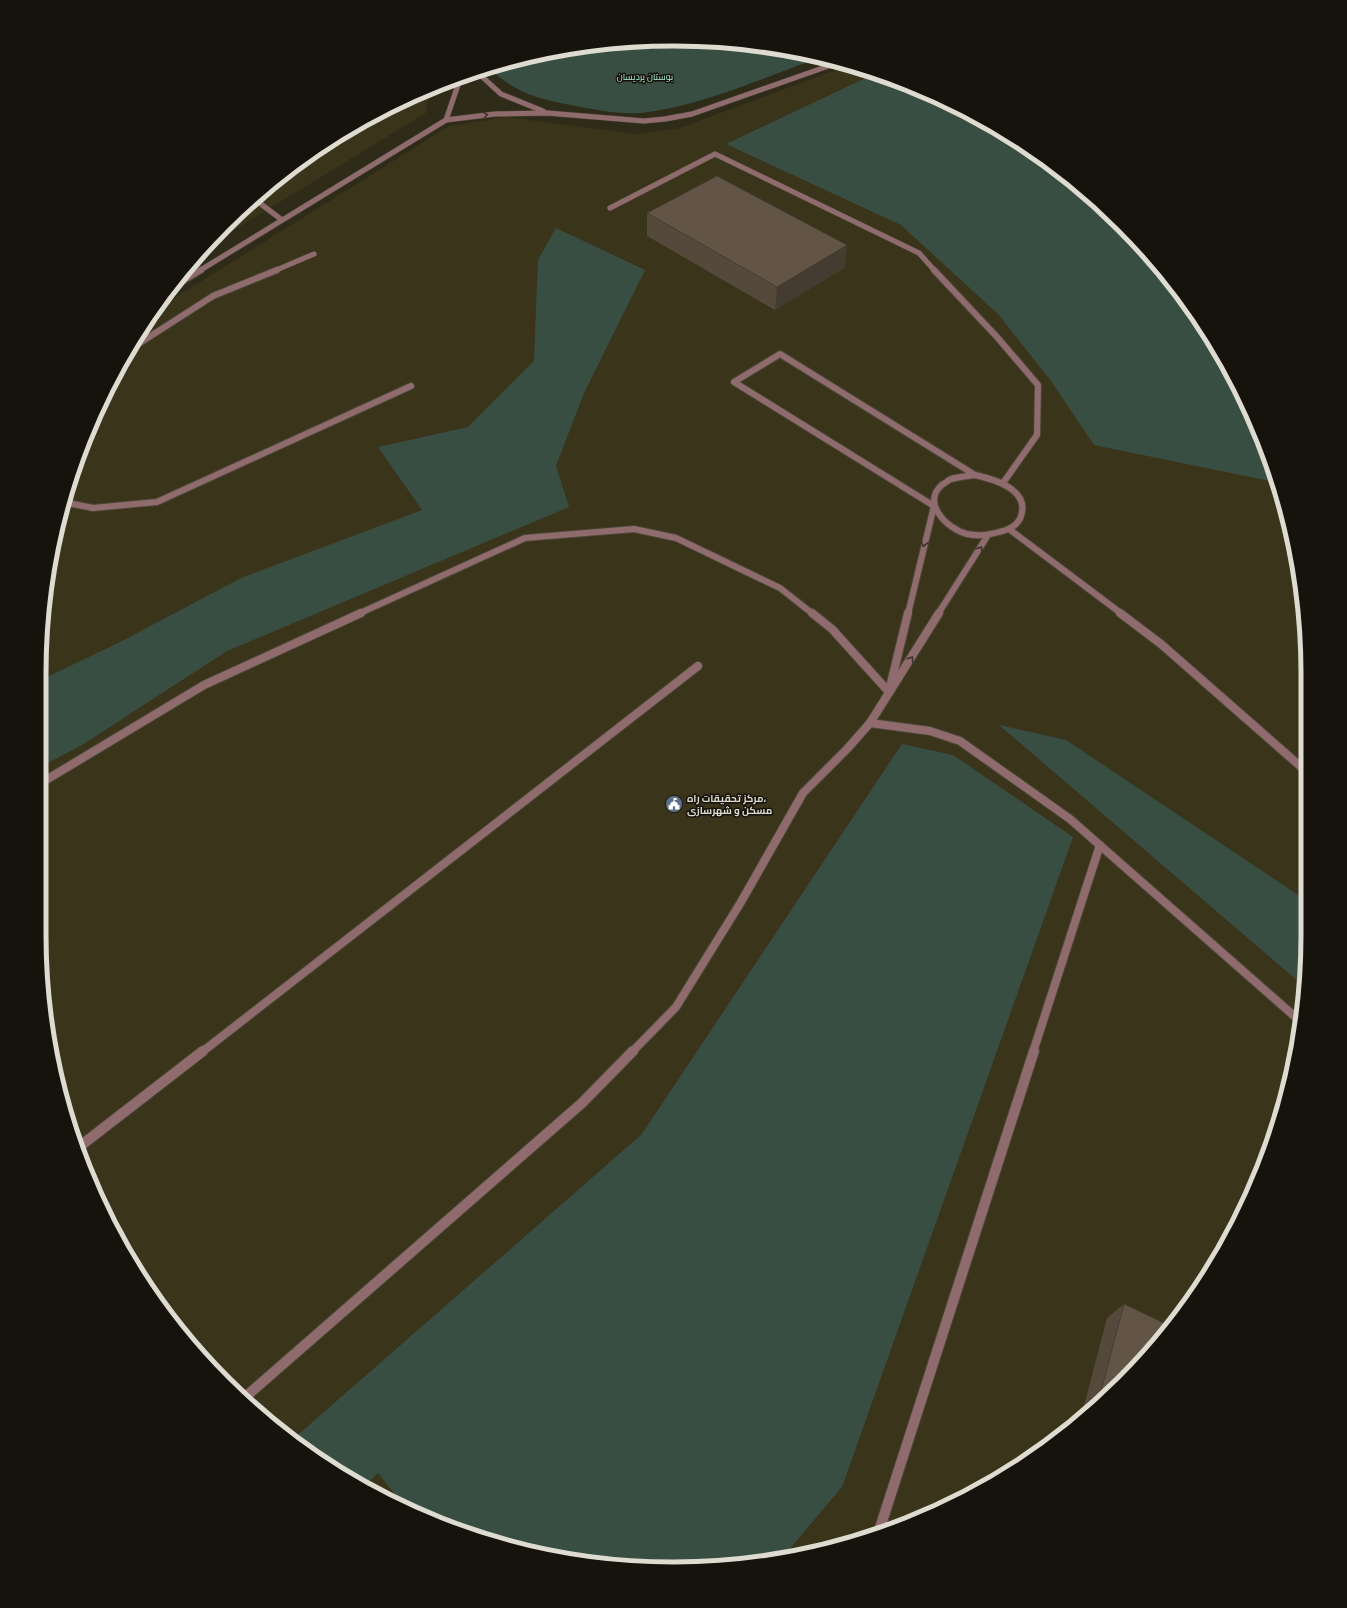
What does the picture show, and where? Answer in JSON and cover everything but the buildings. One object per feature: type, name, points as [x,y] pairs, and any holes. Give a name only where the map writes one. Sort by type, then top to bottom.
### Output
[{"type":"lane","points":[[188,278],[446,120],[495,114],[547,113],[644,121],[665,119],[692,114],[830,66]]},
{"type":"lane","points":[[481,76],[501,94],[547,113]]},
{"type":"lane","points":[[446,120],[458,84]]},
{"type":"lane","points":[[610,208],[715,154],[920,253],[997,337],[1038,385],[1037,435],[1003,483]]},
{"type":"lane","points":[[259,203],[282,220]]},
{"type":"lane","points":[[141,342],[214,296],[314,254]]},
{"type":"lane","points":[[888,692],[934,506],[934,496],[938,487],[948,480],[960,476],[975,475],[990,478],[1003,483],[1014,491],[1020,501],[1022,510],[1020,519],[1002,533],[974,535],[960,531],[948,525],[938,516],[934,506],[734,382],[780,354],[975,475]]},
{"type":"lane","points":[[69,503],[93,508],[157,502],[411,386]]},
{"type":"lane","points":[[46,780],[204,685],[525,538],[634,529],[676,538],[780,588],[832,629],[888,692]]},
{"type":"lane","points":[[1009,529],[1161,644],[1301,767]]},
{"type":"lane","points":[[248,1395],[582,1103],[676,1007],[741,902],[803,793],[847,749],[870,723],[888,692],[915,653],[988,535]]},
{"type":"lane","points":[[82,1144],[698,666]]},
{"type":"lane","points":[[870,723],[930,731],[960,741],[1070,819],[1296,1017]]},
{"type":"lane","points":[[880,1527],[1100,845]]},
{"type":"shaded area","name":"مرکز تحقیقات راه، مسکن و شهرسازی","points":[[841,68],[897,87],[1246,418],[1268,472],[1280,511],[1296,592],[1300,632],[1301,674],[1301,934],[1300,976],[1296,1016],[1289,1057],[1280,1097],[1268,1136],[1253,1175],[1217,1248],[1195,1283],[1145,1348],[1117,1378],[1087,1406],[1022,1456],[987,1478],[914,1514],[875,1529],[836,1541],[796,1550],[755,1557],[715,1561],[674,1562],[632,1561],[592,1557],[511,1541],[472,1529],[433,1514],[360,1478],[325,1456],[292,1432],[260,1406],[230,1378],[202,1348],[152,1283],[130,1248],[94,1175],[79,1136],[67,1097],[58,1057],[51,1016],[47,976],[46,674],[47,632],[51,592],[67,511],[79,472],[94,433],[130,360],[169,301],[449,126],[506,117],[636,134],[680,128]]},
{"type":"shaded area","points":[[429,96],[426,113],[225,236],[260,202],[292,176],[325,152],[360,130]]},
{"type":"green space","name":"بوستان پردیسان","points":[[632,47],[715,47],[755,51],[810,61],[692,103],[639,113],[620,113],[559,103],[528,94],[509,84],[494,72],[551,58],[592,51]]},
{"type":"green space","points":[[868,77],[914,94],[987,130],[1022,152],[1087,202],[1117,230],[1145,260],[1171,292],[1195,325],[1217,360],[1236,396],[1253,433],[1271,481],[1094,445],[1051,381],[998,314],[901,225],[726,144]]},
{"type":"green space","points":[[556,228],[645,270],[584,393],[556,466],[569,507],[227,651],[82,745],[46,764],[46,678],[122,641],[241,578],[422,510],[378,447],[468,427],[534,361],[538,260]]},
{"type":"green space","points":[[999,725],[1066,740],[1301,897],[1299,982]]},
{"type":"green space","points":[[902,744],[953,755],[1073,837],[842,1487],[787,1551],[755,1557],[715,1561],[632,1561],[592,1557],[511,1541],[472,1529],[433,1514],[398,1498],[378,1473],[368,1482],[325,1456],[297,1436],[642,1134]]},
{"type":"place","name":"مرکز تحقیقات راه، مسکن و شهرسازی","points":[[674,804]]}]
